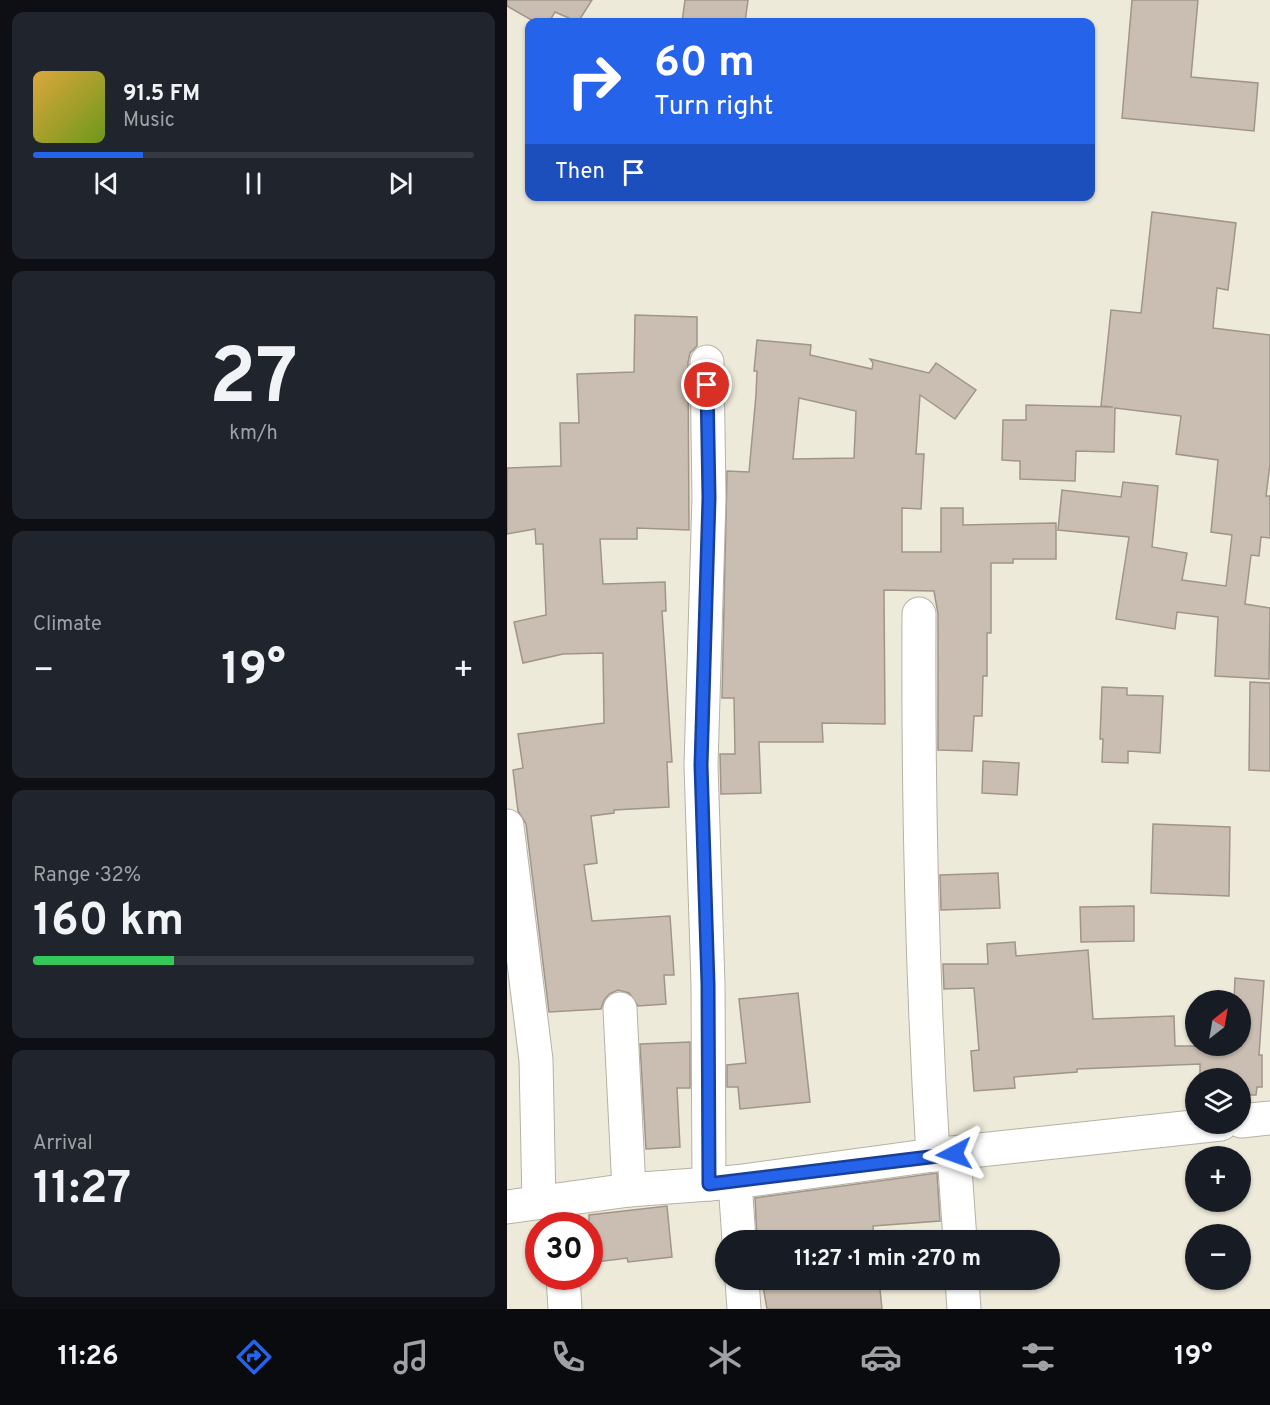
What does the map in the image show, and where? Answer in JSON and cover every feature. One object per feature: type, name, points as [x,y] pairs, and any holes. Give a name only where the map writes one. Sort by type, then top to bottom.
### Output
[{"type":"street","points":[[707,362],[709,498],[701,765],[708,984],[722,1183],[736,1230]]},
{"type":"street","points":[[919,614],[918,795],[924,1017],[943,1154],[958,1230]]},
{"type":"street","points":[[507,826],[552,1209]]},
{"type":"street","points":[[620,1009],[629,1190]]},
{"type":"street","points":[[1251,1120],[1270,1118]]},
{"type":"street","points":[[507,1207],[552,1209],[629,1190],[722,1183],[943,1154],[1185,1128]]},
{"type":"street","points":[[564,1290],[565,1309]]},
{"type":"street","points":[[743,1290],[744,1309]]},
{"type":"street","points":[[963,1290],[964,1309]]},
{"type":"building","points":[[507,0],[592,0],[581,18],[569,18],[555,12],[551,18],[528,18],[507,6]]},
{"type":"building","points":[[685,0],[748,0],[746,18],[683,18]]},
{"type":"building","points":[[1132,0],[1198,0],[1191,77],[1258,83],[1254,131],[1122,118]]},
{"type":"building","points":[[1152,212],[1236,223],[1228,290],[1217,288],[1213,328],[1270,335],[1270,464],[1266,496],[1270,496],[1270,538],[1261,537],[1259,556],[1251,555],[1245,604],[1270,608],[1269,679],[1215,676],[1218,617],[1177,612],[1175,629],[1116,619],[1129,537],[1058,530],[1062,490],[1121,497],[1123,482],[1158,486],[1152,547],[1187,553],[1182,580],[1226,586],[1232,535],[1211,532],[1218,460],[1176,454],[1181,416],[1115,408],[1114,452],[1076,451],[1075,481],[1020,479],[1020,461],[1002,460],[1003,420],[1026,420],[1026,405],[1113,407],[1101,406],[1111,310],[1141,313]]},
{"type":"building","points":[[635,315],[697,317],[697,346],[690,353],[688,362],[689,530],[637,528],[637,539],[600,539],[603,584],[665,582],[666,611],[662,611],[672,762],[667,762],[669,807],[614,810],[614,813],[591,816],[597,863],[584,865],[592,921],[670,916],[674,975],[664,975],[666,1004],[638,1006],[629,993],[618,990],[609,994],[601,1009],[549,1012],[526,824],[518,811],[513,770],[523,768],[518,734],[604,723],[603,653],[563,654],[523,663],[514,622],[546,615],[543,544],[536,544],[535,529],[507,534],[507,468],[561,466],[560,423],[579,423],[577,374],[634,372]]},
{"type":"building","points":[[757,340],[811,345],[810,355],[872,369],[873,363],[870,359],[929,373],[936,363],[976,390],[955,419],[920,395],[916,454],[924,454],[921,509],[902,508],[902,552],[941,552],[941,508],[963,508],[963,525],[1056,523],[1056,559],[1013,559],[1013,563],[991,563],[991,633],[987,633],[987,676],[983,676],[982,716],[974,716],[972,751],[938,750],[938,614],[934,591],[884,590],[885,724],[822,723],[823,742],[759,742],[761,793],[721,794],[720,754],[735,754],[734,698],[722,698],[727,471],[749,472],[756,395],[757,371],[754,371]],"holes":[[[799,398],[856,411],[854,458],[793,459]]]},
{"type":"building","points":[[1250,682],[1270,683],[1270,771],[1249,770]]},
{"type":"building","points":[[1102,687],[1127,688],[1127,695],[1163,696],[1160,753],[1128,751],[1128,763],[1102,762],[1103,739],[1100,739]]},
{"type":"building","points":[[983,761],[1019,763],[1017,795],[982,793]]},
{"type":"building","points":[[1153,824],[1230,827],[1229,896],[1151,893]]},
{"type":"building","points":[[998,873],[1000,908],[941,910],[940,875]]},
{"type":"building","points":[[1134,906],[1134,941],[1081,942],[1080,907]]},
{"type":"building","points":[[1015,942],[1016,956],[1088,950],[1093,1019],[1174,1016],[1175,1046],[1185,1046],[1185,1056],[1251,1056],[1251,990],[1234,990],[1235,978],[1264,981],[1259,1055],[1262,1055],[1262,1087],[1257,1087],[1256,1095],[1251,1095],[1251,1068],[1200,1068],[1200,1064],[1077,1069],[1077,1072],[1014,1077],[1015,1088],[974,1091],[971,1051],[979,1050],[974,988],[944,989],[943,964],[988,964],[987,944]]},
{"type":"building","points":[[798,993],[810,1102],[740,1109],[738,1087],[727,1087],[727,1065],[746,1063],[739,999]]},
{"type":"building","points":[[690,1042],[690,1088],[677,1088],[680,1147],[646,1149],[640,1044]]},
{"type":"building","points":[[937,1173],[940,1221],[873,1226],[873,1230],[757,1230],[755,1198]]},
{"type":"building","points":[[667,1206],[672,1257],[628,1262],[627,1258],[603,1261],[603,1213]]},
{"type":"building","points":[[764,1290],[880,1290],[882,1309],[767,1309]]},
{"type":"route","points":[[707,385],[709,498],[701,765],[708,984],[709,1184],[954,1154]]}]
